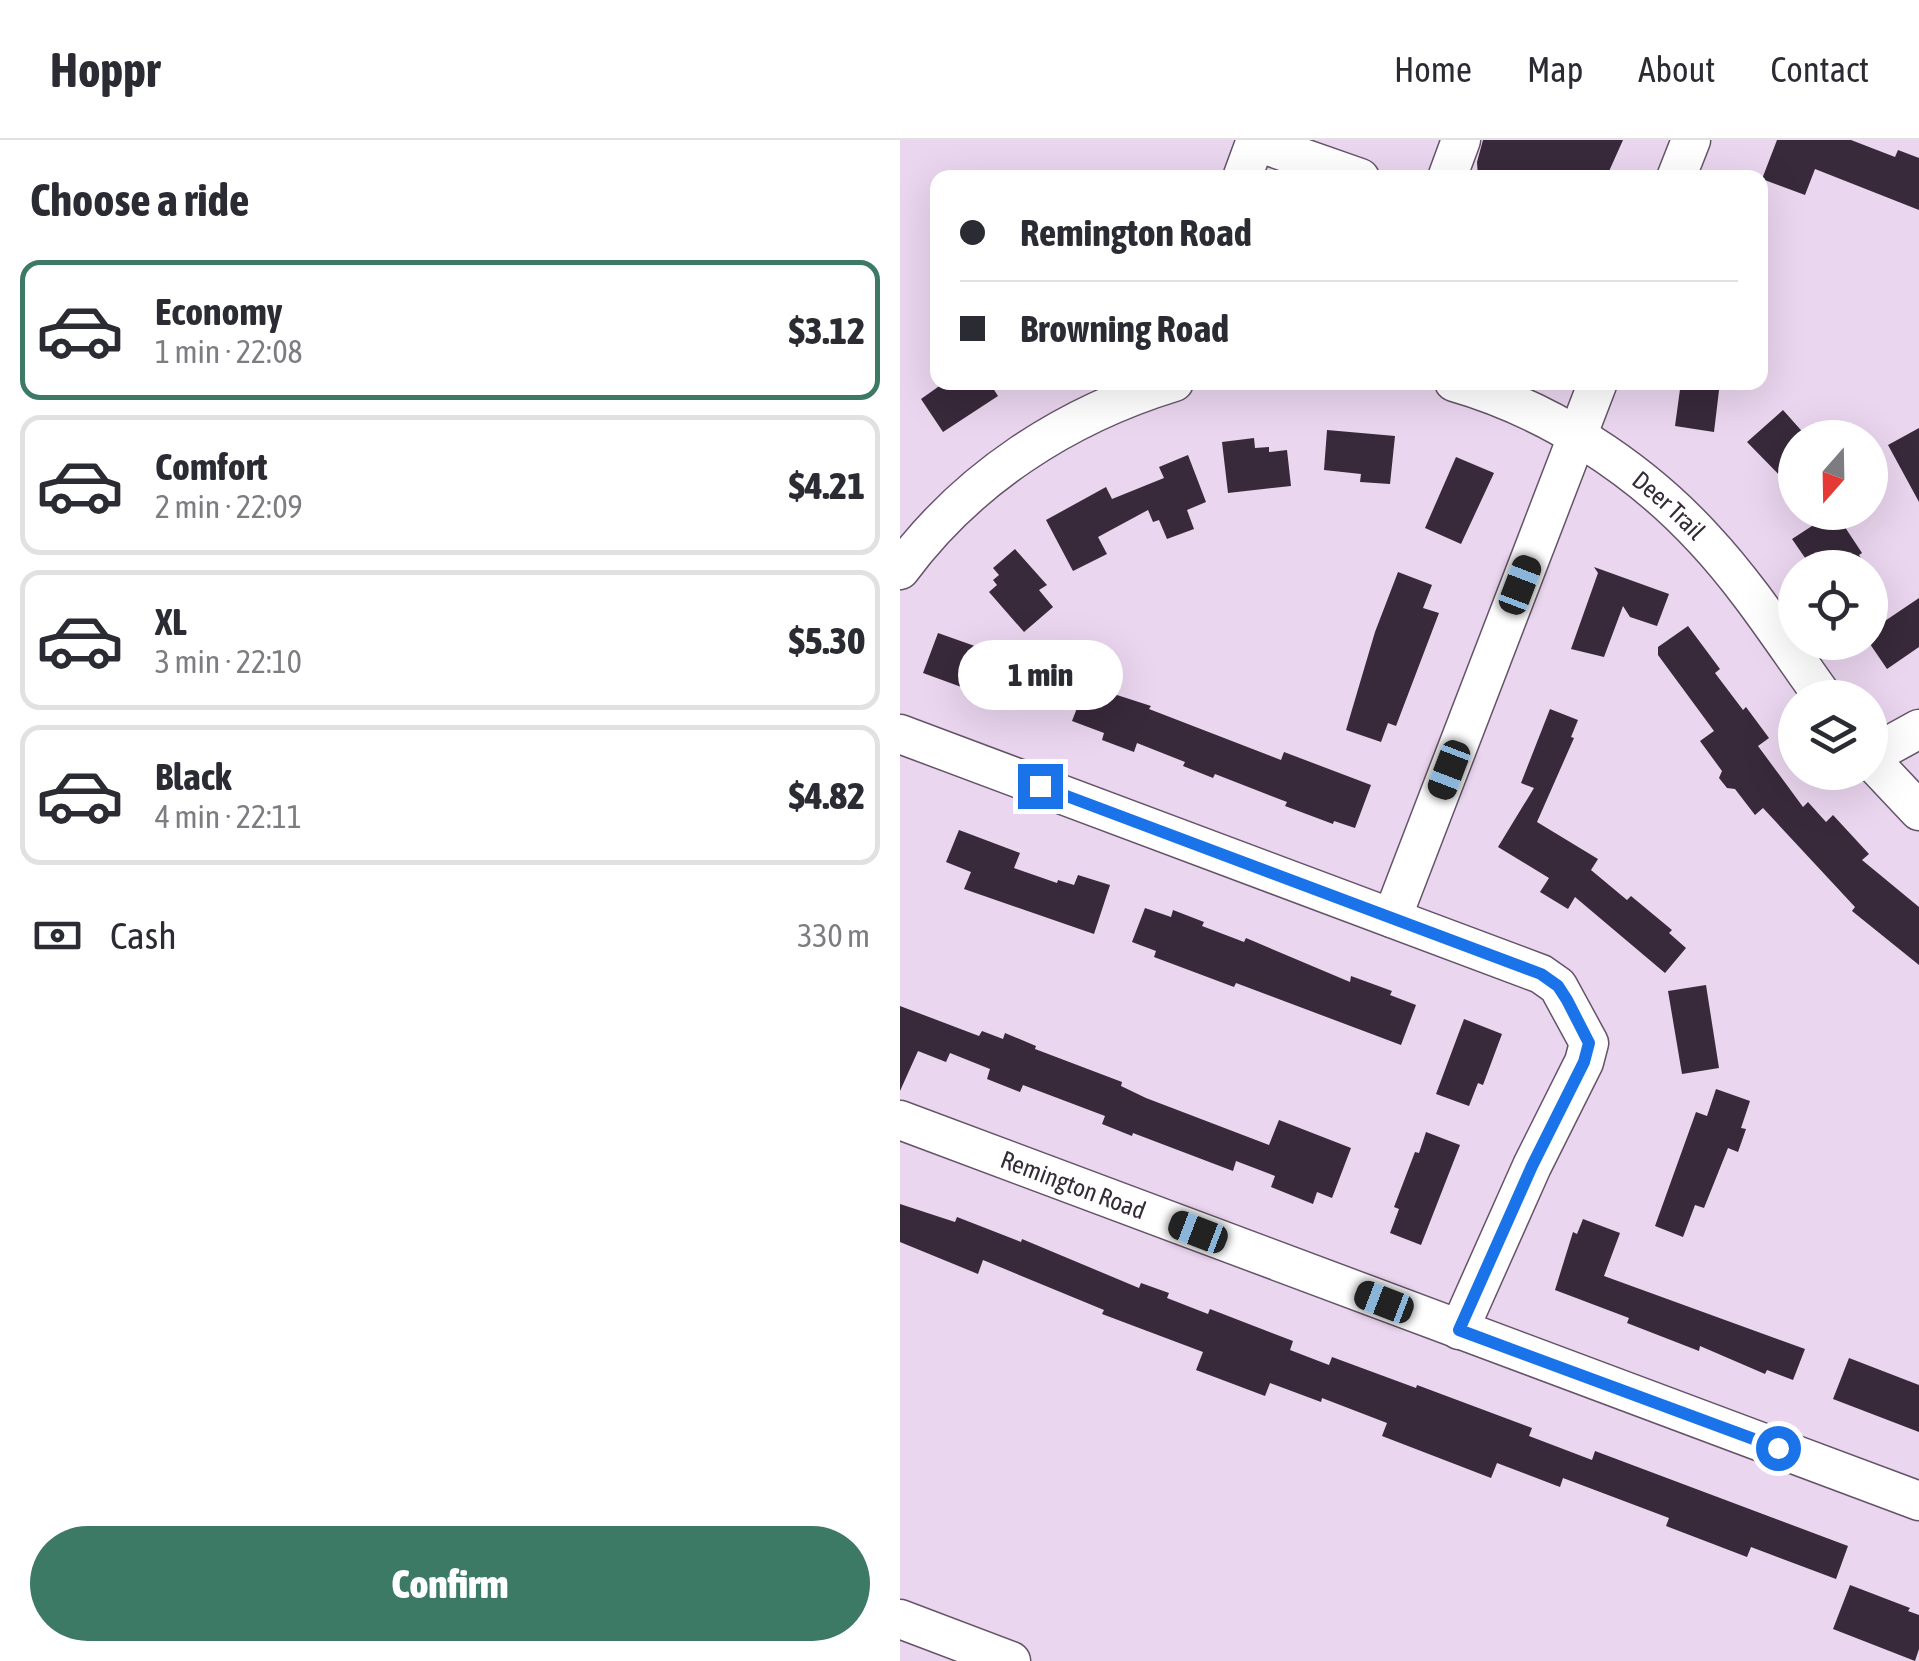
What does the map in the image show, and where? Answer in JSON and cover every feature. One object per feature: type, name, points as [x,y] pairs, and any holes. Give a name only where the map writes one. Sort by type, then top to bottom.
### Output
[{"type":"street","points":[[1451,170],[1461,140]]},
{"type":"street","points":[[1679,170],[1691,140]]},
{"type":"street","points":[[1245,170],[1253,148],[1260,143],[1337,170]]},
{"type":"street","points":[[900,570],[958,504],[993,474],[1038,442],[1122,400],[1151,390]]},
{"type":"street","name":"Deer Trail","points":[[1476,390],[1524,408],[1578,437],[1660,496],[1736,575],[1811,680]]},
{"type":"street","points":[[1392,918],[1595,390]]},
{"type":"street","points":[[1888,747],[1919,730]]},
{"type":"street","points":[[900,734],[1551,980],[1567,1000],[1589,1043],[1584,1062],[1532,1166],[1459,1330]]},
{"type":"street","points":[[1888,777],[1919,811]]},
{"type":"street","name":"Remington Road","points":[[900,1120],[1919,1501]]},
{"type":"street","points":[[900,1619],[1011,1661]]},
{"type":"building","points":[[1483,140],[1623,140],[1610,170],[1478,170]]},
{"type":"building","points":[[1777,140],[1851,140],[1895,157],[1898,150],[1919,158],[1919,210],[1815,169],[1805,195],[1768,181],[1765,170]]},
{"type":"building","points":[[934,390],[994,390],[998,396],[943,432],[921,399]]},
{"type":"building","points":[[1680,390],[1719,390],[1714,432],[1675,426]]},
{"type":"building","points":[[1783,410],[1792,420],[1778,420],[1778,474],[1747,442]]},
{"type":"building","points":[[1919,428],[1919,502],[1888,445]]},
{"type":"building","points":[[1327,430],[1395,436],[1390,484],[1360,482],[1361,474],[1324,470]]},
{"type":"building","points":[[1254,438],[1255,448],[1269,447],[1269,452],[1287,450],[1291,486],[1228,493],[1222,442]]},
{"type":"building","points":[[1188,455],[1206,502],[1187,510],[1194,529],[1167,539],[1159,520],[1153,522],[1148,510],[1098,537],[1107,554],[1073,571],[1046,520],[1106,487],[1112,499],[1164,478],[1159,467]]},
{"type":"building","points":[[1456,457],[1494,473],[1461,544],[1425,528]]},
{"type":"building","points":[[1806,530],[1847,530],[1860,550],[1800,550],[1792,539]]},
{"type":"building","points":[[1015,549],[1047,585],[1039,590],[1053,607],[1024,632],[989,592],[997,585],[993,580],[999,575],[993,568]]},
{"type":"building","points":[[1594,567],[1669,594],[1657,626],[1630,617],[1623,606],[1604,657],[1571,649],[1598,573]]},
{"type":"building","points":[[1398,572],[1432,585],[1423,608],[1439,613],[1396,726],[1388,723],[1381,742],[1346,730],[1375,632]]},
{"type":"building","points":[[1919,598],[1919,647],[1887,669],[1881,660],[1888,660],[1888,619]]},
{"type":"building","points":[[1688,626],[1720,669],[1715,673],[1769,738],[1758,746],[1778,773],[1778,790],[1790,790],[1803,807],[1808,802],[1826,822],[1833,815],[1869,854],[1862,860],[1919,907],[1919,965],[1852,911],[1855,907],[1763,808],[1755,815],[1735,789],[1727,788],[1719,778],[1722,771],[1700,741],[1714,731],[1658,655],[1658,647]]},
{"type":"building","points":[[938,633],[1013,656],[1001,688],[979,680],[975,692],[923,673]]},
{"type":"building","points":[[1086,685],[1151,706],[1149,709],[1281,760],[1284,752],[1371,785],[1355,828],[1285,806],[1287,802],[1215,774],[1213,778],[1137,743],[1134,752],[1102,740],[1104,733],[1072,721]]},
{"type":"building","points":[[1550,709],[1578,720],[1571,737],[1574,738],[1537,822],[1598,859],[1591,870],[1672,930],[1669,933],[1686,948],[1665,973],[1575,897],[1568,909],[1540,892],[1549,878],[1498,847],[1534,788],[1521,783]]},
{"type":"building","points":[[959,830],[1020,853],[1014,868],[1057,883],[1058,880],[1074,885],[1078,875],[1110,885],[1094,934],[964,889],[971,872],[946,862]]},
{"type":"building","points":[[1145,908],[1171,917],[1173,910],[1204,922],[1202,926],[1244,942],[1246,938],[1350,982],[1351,976],[1392,991],[1390,995],[1416,1005],[1401,1045],[1236,983],[1234,987],[1154,957],[1156,951],[1132,942]]},
{"type":"building","points":[[1706,985],[1719,1068],[1682,1074],[1668,991]]},
{"type":"building","points":[[900,1006],[979,1036],[982,1031],[1003,1039],[1005,1033],[1036,1046],[1035,1049],[1122,1082],[1121,1086],[1146,1098],[1269,1145],[1279,1120],[1351,1148],[1332,1198],[1317,1192],[1313,1204],[1271,1187],[1275,1176],[1236,1161],[1233,1171],[1133,1133],[1132,1136],[1102,1124],[1105,1116],[1023,1085],[1020,1092],[987,1079],[990,1069],[950,1053],[946,1062],[918,1051],[900,1091]]},
{"type":"building","points":[[1464,1019],[1502,1034],[1483,1085],[1478,1083],[1469,1106],[1436,1094]]},
{"type":"building","points":[[1716,1089],[1750,1101],[1741,1128],[1746,1129],[1738,1152],[1728,1148],[1704,1208],[1695,1205],[1683,1237],[1655,1226],[1696,1112],[1707,1116]]},
{"type":"building","points":[[1426,1132],[1460,1145],[1421,1245],[1390,1233],[1399,1209],[1394,1207]]},
{"type":"building","points":[[900,1204],[955,1222],[957,1217],[1021,1242],[1022,1239],[1139,1288],[1141,1283],[1169,1293],[1167,1298],[1208,1314],[1210,1309],[1293,1341],[1290,1350],[1329,1365],[1332,1357],[1416,1388],[1417,1385],[1532,1428],[1529,1436],[1592,1460],[1595,1451],[1848,1546],[1836,1579],[1751,1547],[1747,1557],[1666,1526],[1669,1518],[1563,1478],[1560,1487],[1497,1463],[1491,1478],[1382,1436],[1387,1423],[1322,1398],[1321,1402],[1270,1383],[1265,1396],[1196,1370],[1203,1352],[1102,1314],[1104,1310],[983,1260],[978,1274],[900,1242]]},
{"type":"building","points":[[1583,1219],[1620,1233],[1604,1276],[1805,1349],[1793,1380],[1767,1370],[1765,1374],[1700,1346],[1699,1351],[1627,1323],[1629,1318],[1555,1290],[1573,1232],[1577,1234]]},
{"type":"building","points":[[1849,1358],[1919,1385],[1919,1432],[1833,1399]]},
{"type":"building","points":[[1850,1585],[1919,1615],[1915,1661],[1833,1629]]},
{"type":"route","points":[[1040,786],[1541,974],[1558,986],[1589,1043],[1584,1062],[1532,1166],[1459,1330],[1778,1448]]}]
